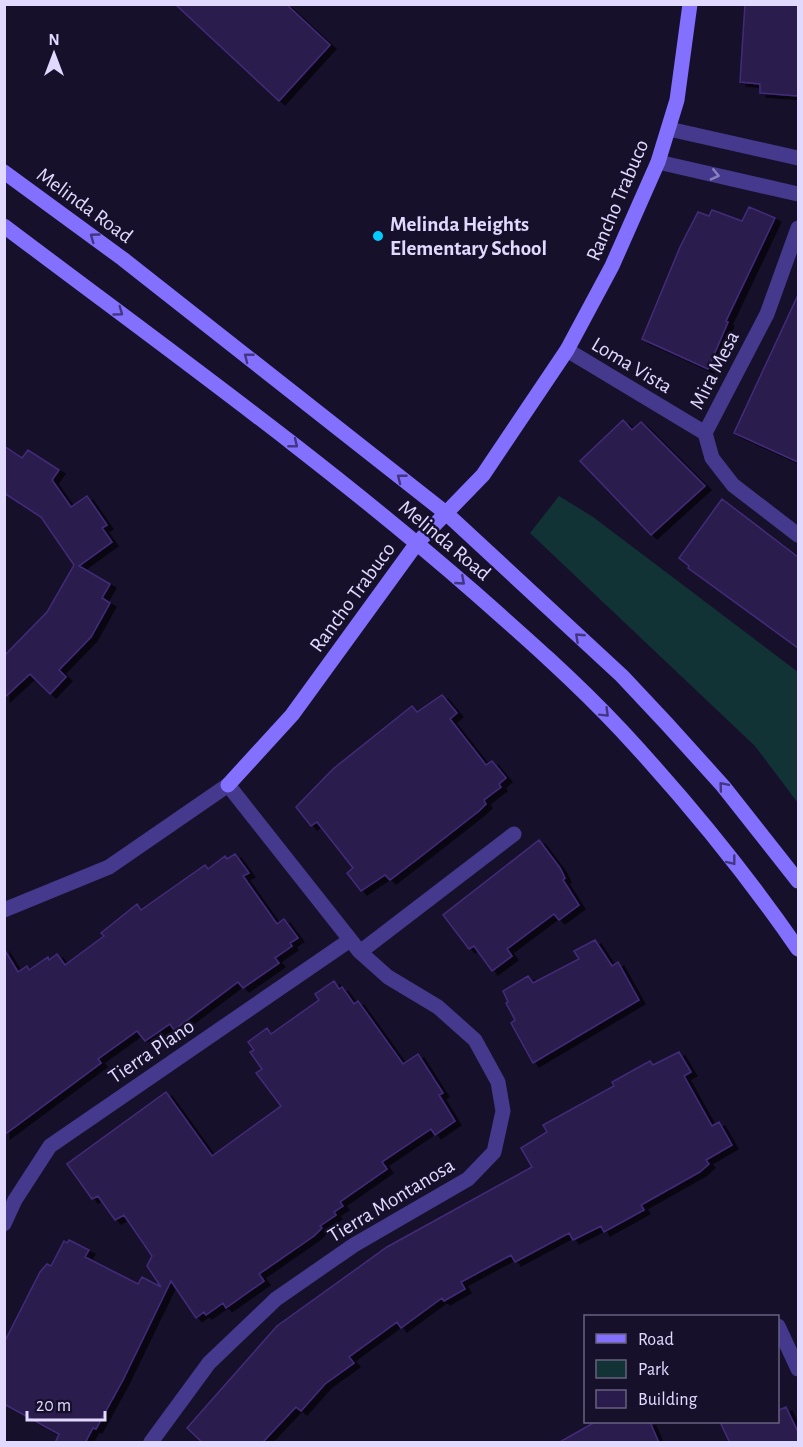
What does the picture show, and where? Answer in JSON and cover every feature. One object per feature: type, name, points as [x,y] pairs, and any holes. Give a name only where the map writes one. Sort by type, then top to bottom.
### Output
[{"type":"main road","name":"Rancho Trabuco","points":[[228,785],[292,715],[417,543],[483,475],[567,350],[612,266],[658,162],[678,100],[690,4]]},
{"type":"main road","name":"Melinda Road","points":[[4,172],[123,259],[447,514],[622,676],[668,724],[723,786],[798,881]]},
{"type":"main road","name":"Melinda Road","points":[[4,226],[249,408],[417,543],[538,649],[621,730],[696,815],[798,949]]},
{"type":"street","points":[[669,129],[798,158]]},
{"type":"street","points":[[658,162],[798,194]]},
{"type":"street","name":"Mira Mesa","points":[[798,228],[767,314],[705,434],[712,458],[733,485],[798,535]]},
{"type":"street","name":"Loma Vista","points":[[567,350],[705,434]]},
{"type":"street","name":"Rancho Trabuco","points":[[4,910],[109,867],[228,785]]},
{"type":"street","name":"Tierra Montanosa","points":[[152,1443],[209,1363],[276,1299],[354,1245],[468,1179],[494,1152],[503,1111],[498,1082],[475,1040],[438,1007],[388,977],[355,946],[228,785]]},
{"type":"street","name":"Tierra Plano","points":[[4,1224],[15,1200],[50,1146],[355,946],[514,834]]},
{"type":"street","points":[[779,1330],[798,1369]]},
{"type":"green space","points":[[559,496],[593,517],[798,672],[798,803],[755,746],[530,533]]},
{"type":"building","points":[[175,4],[286,4],[330,45],[279,101]]},
{"type":"building","points":[[745,4],[798,4],[798,96],[760,93],[760,84],[740,82]]},
{"type":"building","points":[[749,207],[775,218],[726,321],[728,322],[708,369],[642,339],[680,247],[698,212],[709,216],[712,210],[742,221]]},
{"type":"building","points":[[798,295],[798,462],[734,433]]},
{"type":"building","points":[[623,420],[632,430],[641,422],[705,486],[651,535],[580,461]]},
{"type":"building","points":[[4,446],[22,458],[28,450],[59,470],[52,480],[71,507],[87,496],[107,525],[102,528],[112,542],[79,566],[110,584],[102,598],[110,603],[91,637],[59,670],[66,677],[50,694],[30,674],[4,698],[4,656],[47,612],[74,565],[41,517],[4,493]]},
{"type":"building","points":[[722,499],[798,557],[798,648],[688,568],[689,566],[679,558]]},
{"type":"building","points":[[442,695],[457,713],[450,719],[486,765],[492,761],[506,778],[499,784],[501,787],[484,800],[486,804],[479,811],[424,854],[390,880],[385,875],[361,891],[347,873],[353,868],[317,822],[311,826],[296,807],[333,769],[412,706],[417,712]]},
{"type":"building","points":[[539,840],[560,868],[565,878],[563,880],[579,905],[559,920],[554,914],[507,949],[512,956],[492,971],[474,946],[469,949],[443,915]]},
{"type":"building","points":[[235,854],[249,873],[243,876],[277,924],[284,919],[298,938],[290,943],[292,946],[275,958],[279,963],[243,988],[238,982],[174,1030],[170,1024],[145,1041],[137,1031],[98,1059],[101,1063],[4,1135],[4,949],[18,972],[27,966],[29,970],[48,957],[49,960],[57,954],[65,965],[104,936],[101,933],[137,904],[141,910],[205,865],[208,869],[225,856],[227,859]]},
{"type":"building","points":[[595,940],[612,966],[618,962],[639,1000],[533,1063],[511,1023],[515,1020],[506,1003],[508,1002],[503,991],[528,976],[533,983],[579,959],[574,951]]},
{"type":"building","points":[[334,981],[339,989],[342,987],[354,1004],[358,1001],[403,1064],[418,1054],[443,1093],[439,1095],[455,1121],[435,1135],[431,1129],[382,1162],[387,1169],[340,1202],[343,1206],[334,1212],[336,1215],[320,1226],[322,1228],[314,1236],[259,1274],[264,1281],[226,1308],[223,1303],[206,1315],[204,1312],[196,1318],[171,1281],[123,1380],[96,1429],[93,1428],[85,1443],[55,1443],[59,1434],[4,1404],[4,1343],[40,1272],[47,1264],[51,1266],[64,1241],[67,1243],[69,1240],[89,1250],[85,1257],[138,1284],[142,1277],[161,1287],[147,1266],[152,1256],[124,1215],[115,1220],[98,1196],[92,1199],[67,1164],[166,1092],[212,1156],[281,1106],[256,1073],[262,1069],[250,1052],[254,1050],[248,1042],[267,1028],[271,1034],[319,1000],[315,994]]},
{"type":"building","points":[[679,1052],[691,1072],[684,1076],[712,1126],[719,1122],[732,1145],[706,1160],[709,1164],[700,1172],[641,1205],[644,1210],[604,1232],[601,1226],[573,1240],[569,1233],[515,1262],[511,1255],[461,1282],[465,1289],[444,1301],[442,1298],[401,1328],[397,1322],[349,1357],[354,1363],[325,1384],[301,1411],[296,1407],[262,1443],[203,1443],[187,1428],[277,1326],[387,1247],[532,1167],[521,1148],[547,1132],[543,1125],[614,1086],[612,1082],[650,1061],[653,1065]]},
{"type":"building","points":[[786,1407],[798,1432],[798,1443],[730,1443],[720,1423],[779,1423],[779,1410]]},
{"type":"building","points":[[593,1423],[650,1423],[659,1443],[558,1443]]},
{"type":"place","name":"Melinda Heights Elementary School","points":[[378,236]]}]
